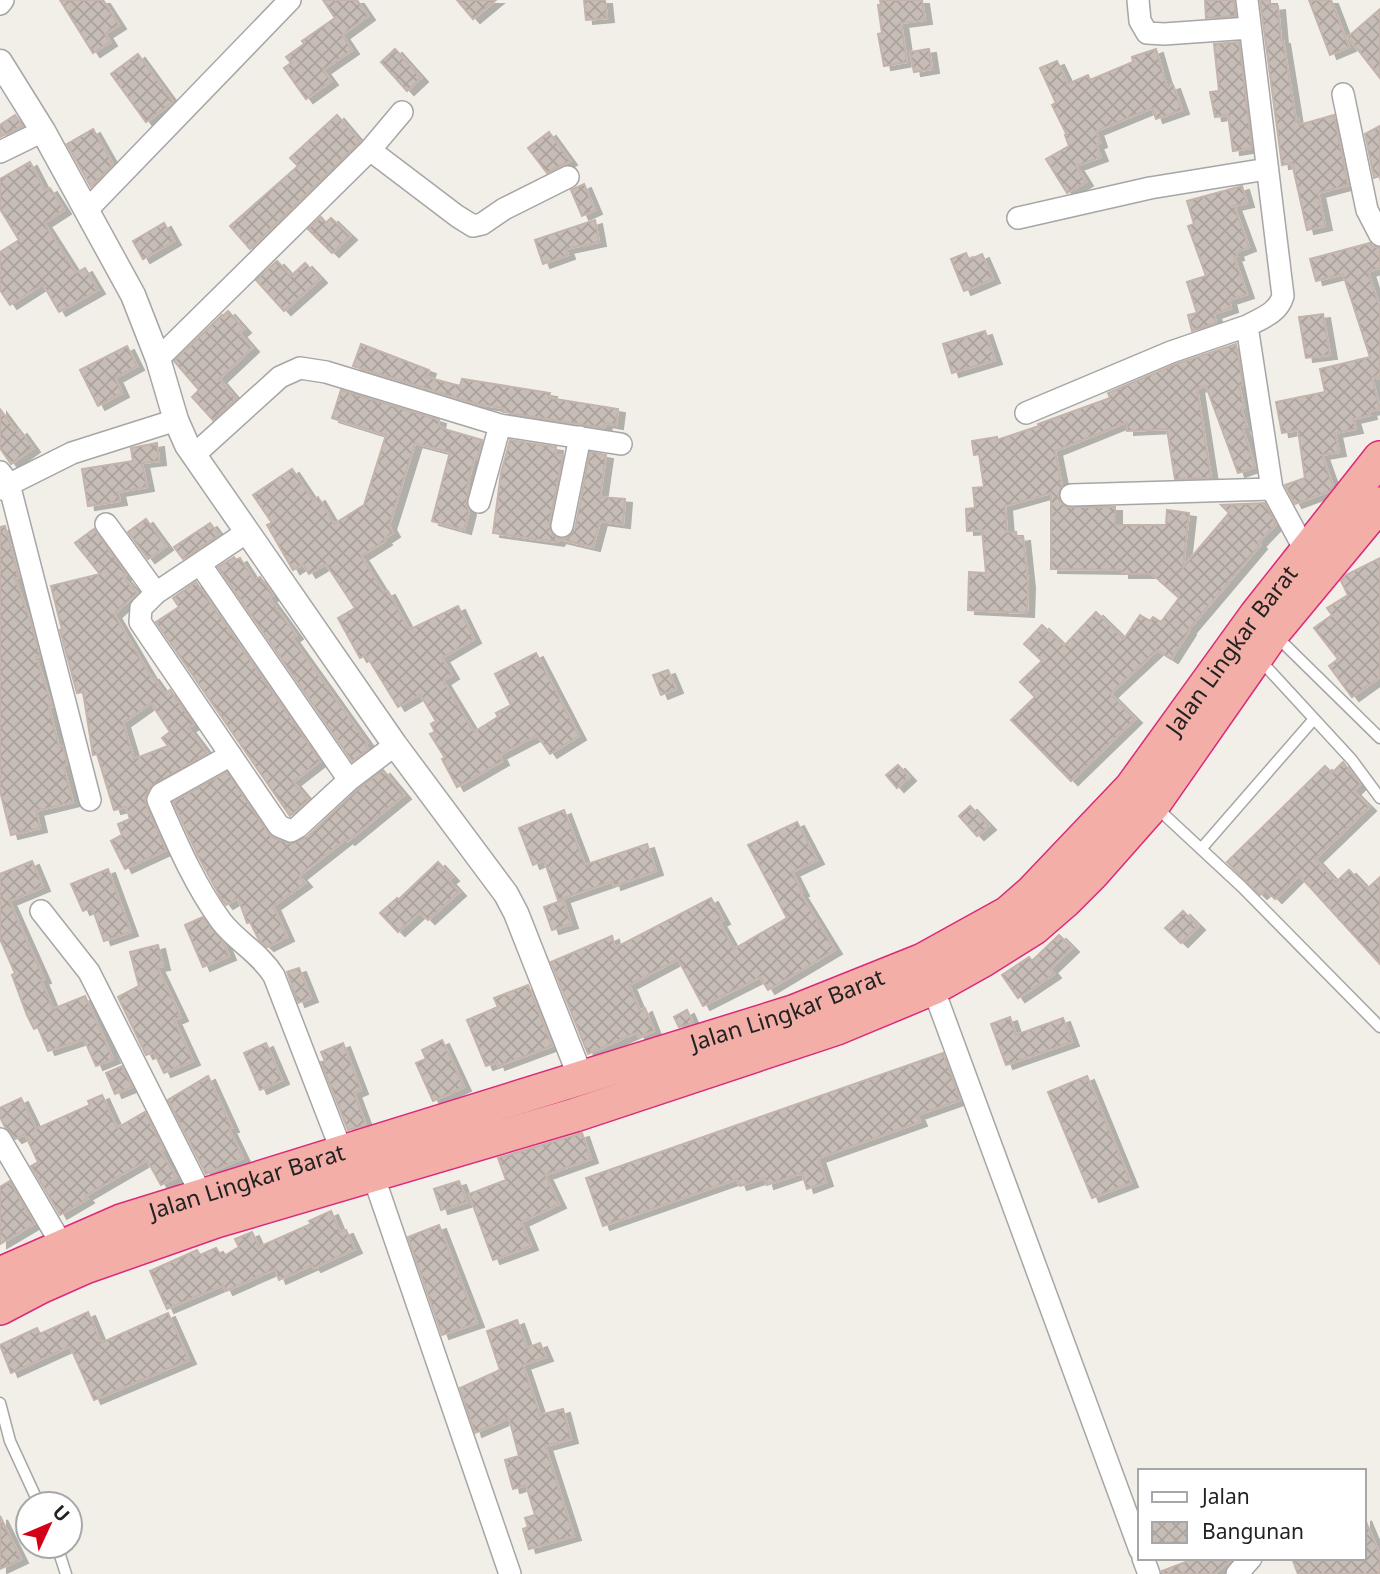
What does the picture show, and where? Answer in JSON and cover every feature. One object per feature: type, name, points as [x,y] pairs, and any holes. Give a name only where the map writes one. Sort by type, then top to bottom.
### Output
[{"type":"highway","name":"Jalan Lingkar Barat","points":[[0,1274],[121,1221],[342,1152],[488,1123],[534,1127],[837,1028],[933,988],[1034,928],[1092,874],[1142,796],[1256,636],[1306,552],[1380,458]]},
{"type":"highway","name":"Jalan Lingkar Barat","points":[[1256,636],[1380,504]]},
{"type":"highway","name":"Jalan Lingkar Barat","points":[[0,1308],[85,1267],[157,1241],[373,1175],[488,1123],[524,1095],[793,1012],[896,973],[1008,913],[1142,796]]},
{"type":"highway","points":[[524,1095],[534,1127]]},
{"type":"street","points":[[87,210],[290,0]]},
{"type":"street","points":[[1138,0],[1140,20],[1147,33],[1250,28]]},
{"type":"street","points":[[1026,413],[1171,352],[1247,326],[1273,313],[1281,302],[1283,296],[1247,0]]},
{"type":"street","points":[[0,62],[43,131],[137,304],[158,359],[176,420],[194,455],[395,746],[512,903],[581,1078]]},
{"type":"street","points":[[1343,94],[1367,210],[1380,235]]},
{"type":"street","points":[[158,359],[370,150],[402,112]]},
{"type":"street","points":[[0,152],[43,131]]},
{"type":"street","points":[[370,150],[474,226],[568,177]]},
{"type":"street","points":[[1018,218],[1150,188],[1267,169]]},
{"type":"street","points":[[1247,326],[1272,489],[1306,552]]},
{"type":"street","points":[[194,455],[280,377],[300,368],[326,372],[500,425],[621,444]]},
{"type":"street","points":[[90,800],[3,482],[72,453],[176,420]]},
{"type":"street","points":[[479,502],[500,425]]},
{"type":"street","points":[[562,526],[580,437]]},
{"type":"street","points":[[1071,495],[1272,489]]},
{"type":"street","points":[[106,524],[156,593]]},
{"type":"street","points":[[247,532],[156,593],[141,608],[140,622],[279,826],[291,831],[298,827],[349,780],[395,746]]},
{"type":"street","points":[[200,564],[349,780]]},
{"type":"street","points":[[231,755],[160,794],[158,800],[184,860],[222,922],[263,960],[274,976],[342,1152]]},
{"type":"street","points":[[41,911],[89,972],[202,1196]]},
{"type":"street","points":[[933,988],[1138,1544]]},
{"type":"street","points":[[0,1139],[62,1245]]},
{"type":"street","points":[[373,1175],[510,1574]]},
{"type":"street","points":[[1237,1574],[1249,1560]]},
{"type":"lane","points":[[1256,636],[1314,719],[1352,760],[1380,798]]},
{"type":"lane","points":[[1256,636],[1380,738]]},
{"type":"lane","points":[[1201,849],[1314,719]]},
{"type":"lane","points":[[1142,796],[1242,887],[1380,1027]]},
{"type":"lane","points":[[0,1403],[10,1441],[33,1490]]},
{"type":"building","points":[[60,0],[103,0],[119,25],[105,34],[110,42],[93,53]]},
{"type":"building","points":[[323,0],[357,0],[368,16],[342,35],[352,50],[323,70],[331,81],[306,99],[284,68],[291,63],[286,57],[304,44],[302,41],[335,18]]},
{"type":"building","points":[[457,0],[496,0],[473,19]]},
{"type":"building","points":[[584,0],[605,0],[607,18],[586,20]]},
{"type":"building","points":[[880,0],[922,0],[925,20],[901,23],[907,62],[884,66],[878,34],[882,33],[878,5],[881,5]]},
{"type":"building","points":[[1205,0],[1234,0],[1236,16],[1206,18]]},
{"type":"building","points":[[1260,0],[1270,0],[1270,7],[1278,6],[1281,40],[1296,121],[1299,120],[1299,125],[1334,115],[1348,185],[1318,193],[1325,226],[1307,230],[1292,163],[1282,165]]},
{"type":"building","points":[[1309,0],[1331,0],[1349,47],[1330,55]]},
{"type":"building","points":[[1380,9],[1380,78],[1348,37]]},
{"type":"building","points":[[1239,42],[1252,148],[1233,151],[1228,115],[1215,117],[1210,92],[1219,91],[1214,44]]},
{"type":"building","points":[[395,49],[421,78],[407,91],[381,62]]},
{"type":"building","points":[[929,49],[932,69],[914,72],[910,52]]},
{"type":"building","points":[[1156,49],[1167,87],[1173,85],[1182,110],[1156,119],[1152,108],[1096,131],[1100,143],[1096,145],[1101,157],[1076,166],[1086,182],[1067,193],[1046,159],[1069,146],[1067,135],[1052,105],[1056,103],[1040,68],[1057,61],[1068,84],[1088,75],[1090,80],[1133,62],[1132,57]]},
{"type":"building","points":[[138,54],[173,102],[146,122],[111,74]]},
{"type":"building","points":[[15,115],[23,126],[0,137],[0,125]]},
{"type":"building","points":[[337,115],[360,142],[250,249],[230,226],[298,166],[290,158]]},
{"type":"building","points":[[1380,126],[1380,176],[1374,178],[1365,134]]},
{"type":"building","points":[[93,129],[113,164],[91,187],[67,144]]},
{"type":"building","points":[[549,132],[570,161],[547,173],[528,148]]},
{"type":"building","points":[[30,162],[45,191],[50,188],[64,210],[44,223],[76,273],[85,268],[98,290],[59,312],[43,284],[10,305],[0,290],[0,252],[19,240],[0,209],[0,179]]},
{"type":"building","points":[[584,184],[595,210],[582,216],[571,190]]},
{"type":"building","points":[[1242,186],[1247,203],[1234,206],[1249,247],[1236,252],[1237,256],[1234,257],[1247,294],[1229,300],[1231,308],[1214,314],[1216,323],[1192,331],[1188,315],[1197,313],[1187,282],[1206,276],[1188,226],[1194,224],[1187,201]]},
{"type":"building","points":[[321,217],[326,223],[331,218],[350,236],[332,253],[308,229]]},
{"type":"building","points":[[595,220],[599,242],[566,249],[568,255],[543,264],[535,240]]},
{"type":"building","points":[[164,223],[174,241],[143,259],[133,241]]},
{"type":"building","points":[[1370,243],[1380,248],[1380,268],[1368,272],[1380,308],[1380,379],[1376,376],[1372,378],[1380,409],[1369,411],[1370,415],[1353,419],[1356,429],[1335,433],[1339,452],[1322,455],[1333,486],[1330,491],[1295,504],[1285,485],[1305,478],[1298,430],[1282,433],[1276,402],[1325,392],[1320,369],[1370,357],[1343,274],[1316,281],[1310,259]]},
{"type":"building","points":[[966,253],[969,260],[982,254],[993,279],[964,291],[951,259]]},
{"type":"building","points":[[277,261],[291,276],[305,263],[320,279],[284,311],[256,280]]},
{"type":"building","points":[[228,311],[244,329],[239,333],[252,348],[219,379],[236,399],[213,420],[192,397],[199,390],[174,361]]},
{"type":"building","points":[[1323,314],[1330,355],[1306,358],[1299,317]]},
{"type":"building","points":[[985,331],[995,360],[952,373],[943,344]]},
{"type":"building","points":[[361,344],[429,370],[426,377],[460,386],[462,379],[550,393],[549,398],[618,409],[616,425],[605,423],[604,428],[503,412],[503,408],[477,404],[353,366]]},
{"type":"building","points":[[1236,344],[1243,384],[1239,386],[1244,407],[1241,408],[1247,426],[1242,427],[1255,467],[1238,473],[1206,386],[1197,388],[1211,478],[1175,479],[1167,429],[1127,431],[1127,422],[1055,451],[1062,486],[1058,496],[1065,507],[1115,507],[1115,525],[1166,525],[1167,510],[1189,513],[1183,567],[1229,513],[1221,505],[1265,503],[1276,524],[1188,630],[1171,659],[1157,650],[1110,694],[1135,719],[1071,781],[1011,720],[1035,697],[1020,682],[1042,661],[1024,644],[1042,625],[1064,646],[1096,612],[1124,639],[1140,615],[1150,621],[1153,617],[1161,622],[1179,598],[1152,574],[1122,574],[1122,570],[1051,569],[1051,493],[1005,506],[1007,532],[1016,532],[1017,538],[1023,537],[1028,584],[1027,613],[968,610],[969,572],[986,573],[982,530],[967,531],[966,509],[975,508],[973,488],[984,487],[979,454],[974,455],[972,441],[997,437],[997,440],[1039,426],[1038,424],[1110,398],[1108,393],[1176,364]]},
{"type":"building","points":[[127,346],[137,366],[115,378],[122,393],[98,406],[80,370]]},
{"type":"building","points":[[341,390],[439,420],[438,425],[444,429],[482,440],[477,459],[474,458],[467,487],[466,505],[469,511],[464,530],[432,521],[450,452],[415,443],[389,526],[393,533],[361,556],[384,593],[388,591],[409,630],[458,606],[474,639],[442,658],[452,675],[443,681],[474,732],[498,717],[496,713],[511,705],[495,674],[536,653],[579,736],[550,754],[537,735],[499,755],[502,761],[457,787],[442,759],[445,758],[430,734],[435,732],[431,724],[436,721],[420,694],[398,707],[366,655],[360,658],[338,618],[355,608],[326,564],[309,574],[303,564],[293,570],[267,525],[272,523],[253,495],[292,469],[313,500],[318,497],[334,524],[364,505],[386,435],[332,418]]},
{"type":"building","points":[[0,409],[33,448],[11,464],[0,448]]},
{"type":"building","points":[[510,440],[556,447],[555,455],[563,456],[549,524],[553,535],[559,539],[557,542],[493,533],[501,473]]},
{"type":"building","points":[[157,443],[159,461],[142,463],[147,487],[118,492],[120,501],[88,506],[82,469],[133,461],[131,448]]},
{"type":"building","points":[[590,452],[606,455],[600,497],[625,499],[623,524],[600,521],[593,547],[559,539],[567,538],[575,529]]},
{"type":"building","points":[[146,519],[166,546],[148,559],[128,532]]},
{"type":"building","points":[[210,523],[219,535],[183,559],[174,547]]},
{"type":"building","points":[[5,526],[19,577],[15,578],[40,656],[36,657],[52,706],[49,707],[59,747],[63,746],[67,764],[63,765],[73,802],[36,811],[40,828],[11,835],[0,791],[0,527]]},
{"type":"building","points":[[94,529],[126,574],[123,577],[137,593],[114,614],[151,677],[165,694],[170,690],[194,724],[188,728],[207,753],[150,787],[145,799],[146,805],[166,850],[125,869],[111,841],[122,835],[118,824],[130,819],[126,807],[114,810],[97,754],[93,755],[83,692],[77,693],[51,586],[100,574],[75,543]],"holes":[[[151,703],[170,732],[162,738],[168,746],[134,759],[123,723]]]},
{"type":"building","points":[[234,557],[236,560],[240,558],[254,580],[260,577],[273,595],[269,598],[296,635],[292,638],[367,743],[365,745],[368,749],[352,761],[218,567]]},
{"type":"building","points":[[1380,558],[1380,677],[1352,697],[1329,666],[1338,659],[1314,628],[1332,615],[1327,608],[1348,595],[1341,581],[1346,575]]},
{"type":"building","points":[[196,582],[320,761],[293,782],[308,800],[290,816],[156,622],[179,607],[173,598]]},
{"type":"building","points":[[668,670],[676,689],[661,695],[653,675]]},
{"type":"building","points":[[1343,762],[1360,784],[1353,791],[1369,807],[1315,859],[1336,882],[1349,870],[1367,889],[1380,877],[1380,964],[1299,875],[1275,899],[1266,890],[1260,895],[1227,862],[1325,766],[1332,773]]},
{"type":"building","points":[[898,765],[909,777],[897,788],[886,775]]},
{"type":"building","points":[[383,770],[404,795],[348,841],[346,839],[299,876],[305,883],[273,906],[287,937],[267,947],[259,940],[250,922],[247,923],[238,898],[226,905],[222,900],[173,802],[227,772],[269,834],[292,844],[307,837],[357,790]]},
{"type":"building","points":[[970,806],[989,826],[977,836],[959,816]]},
{"type":"building","points":[[564,810],[585,865],[647,844],[656,871],[614,886],[613,881],[558,900],[544,860],[533,865],[519,828]]},
{"type":"building","points":[[797,822],[817,860],[792,872],[802,892],[800,893],[835,950],[768,990],[760,977],[703,1006],[678,959],[629,985],[640,1011],[645,1008],[654,1031],[639,1037],[637,1032],[588,1054],[551,962],[612,936],[615,948],[711,898],[723,920],[719,922],[734,949],[787,918],[748,845]]},
{"type":"building","points":[[32,861],[43,887],[9,901],[44,979],[41,980],[53,1009],[85,996],[113,1059],[96,1066],[84,1039],[48,1051],[38,1027],[34,1029],[27,1015],[12,975],[15,973],[0,939],[0,874]]},
{"type":"building","points":[[438,862],[452,877],[448,880],[459,892],[428,920],[420,912],[398,932],[380,913],[397,898],[398,900]]},
{"type":"building","points":[[108,869],[131,932],[104,941],[92,907],[83,911],[71,884]]},
{"type":"building","points":[[563,900],[571,924],[552,930],[544,907]]},
{"type":"building","points":[[1183,911],[1198,926],[1181,943],[1165,928]]},
{"type":"building","points":[[203,917],[224,944],[229,956],[203,967],[185,925]]},
{"type":"building","points":[[1059,935],[1072,948],[1050,969],[1054,974],[1018,998],[1002,975],[1029,957],[1032,961]]},
{"type":"building","points":[[158,945],[163,966],[157,967],[181,1017],[174,1020],[193,1061],[164,1073],[154,1052],[146,1055],[118,997],[139,986],[130,952]]},
{"type":"building","points":[[299,968],[311,998],[298,1003],[287,972]]},
{"type":"building","points":[[528,985],[552,1046],[498,1066],[497,1062],[486,1066],[467,1020],[498,1007],[494,998]]},
{"type":"building","points":[[687,1010],[693,1023],[679,1027],[674,1017]]},
{"type":"building","points":[[1010,1017],[1016,1035],[1063,1018],[1072,1042],[1006,1065],[991,1024]]},
{"type":"building","points":[[442,1040],[464,1087],[433,1101],[416,1063],[426,1059],[422,1050]]},
{"type":"building","points":[[266,1043],[282,1080],[260,1090],[244,1053]]},
{"type":"building","points":[[343,1043],[361,1090],[354,1093],[366,1125],[348,1130],[321,1062],[325,1061],[321,1052]]},
{"type":"building","points":[[943,1053],[960,1100],[917,1115],[920,1122],[818,1158],[826,1182],[807,1189],[802,1173],[767,1185],[765,1178],[740,1186],[737,1179],[603,1226],[586,1178]]},
{"type":"building","points":[[122,1066],[132,1087],[115,1094],[106,1073]]},
{"type":"building","points":[[208,1076],[243,1158],[206,1174],[168,1100]]},
{"type":"building","points":[[1087,1076],[1131,1183],[1092,1198],[1048,1092]]},
{"type":"building","points":[[102,1095],[117,1128],[145,1112],[164,1150],[161,1152],[176,1177],[161,1185],[147,1160],[85,1196],[87,1199],[60,1215],[31,1166],[38,1162],[25,1134],[15,1139],[0,1117],[0,1108],[21,1098],[36,1129],[90,1105],[88,1101]]},
{"type":"building","points":[[582,1133],[591,1159],[545,1175],[559,1204],[521,1222],[531,1246],[493,1260],[469,1194],[506,1180],[498,1158]]},
{"type":"building","points":[[10,1181],[34,1224],[0,1244],[0,1187]]},
{"type":"building","points":[[459,1181],[467,1202],[441,1210],[434,1189]]},
{"type":"building","points":[[331,1211],[340,1232],[346,1230],[355,1249],[314,1268],[312,1265],[279,1280],[275,1269],[226,1291],[223,1285],[167,1309],[150,1271],[197,1250],[200,1255],[216,1248],[222,1257],[239,1247],[235,1239],[252,1232],[259,1247],[311,1224],[309,1221]]},
{"type":"building","points":[[439,1225],[477,1323],[442,1335],[408,1237]]},
{"type":"building","points":[[88,1312],[101,1343],[168,1313],[189,1360],[94,1400],[70,1346],[11,1373],[0,1345],[37,1328],[40,1334]]},
{"type":"building","points":[[517,1320],[527,1348],[540,1343],[546,1357],[523,1365],[540,1415],[563,1409],[571,1439],[545,1446],[574,1536],[529,1549],[523,1529],[528,1527],[525,1518],[535,1515],[526,1485],[513,1489],[505,1460],[519,1456],[509,1418],[475,1433],[460,1388],[500,1370],[487,1331]]},
{"type":"building","points":[[0,1516],[14,1545],[14,1560],[19,1560],[0,1569]]},
{"type":"building","points":[[1366,1522],[1380,1555],[1380,1574],[1298,1574],[1293,1560],[1366,1560]]},
{"type":"building","points":[[1231,1560],[1214,1574],[1162,1574],[1162,1571],[1186,1562]]}]
